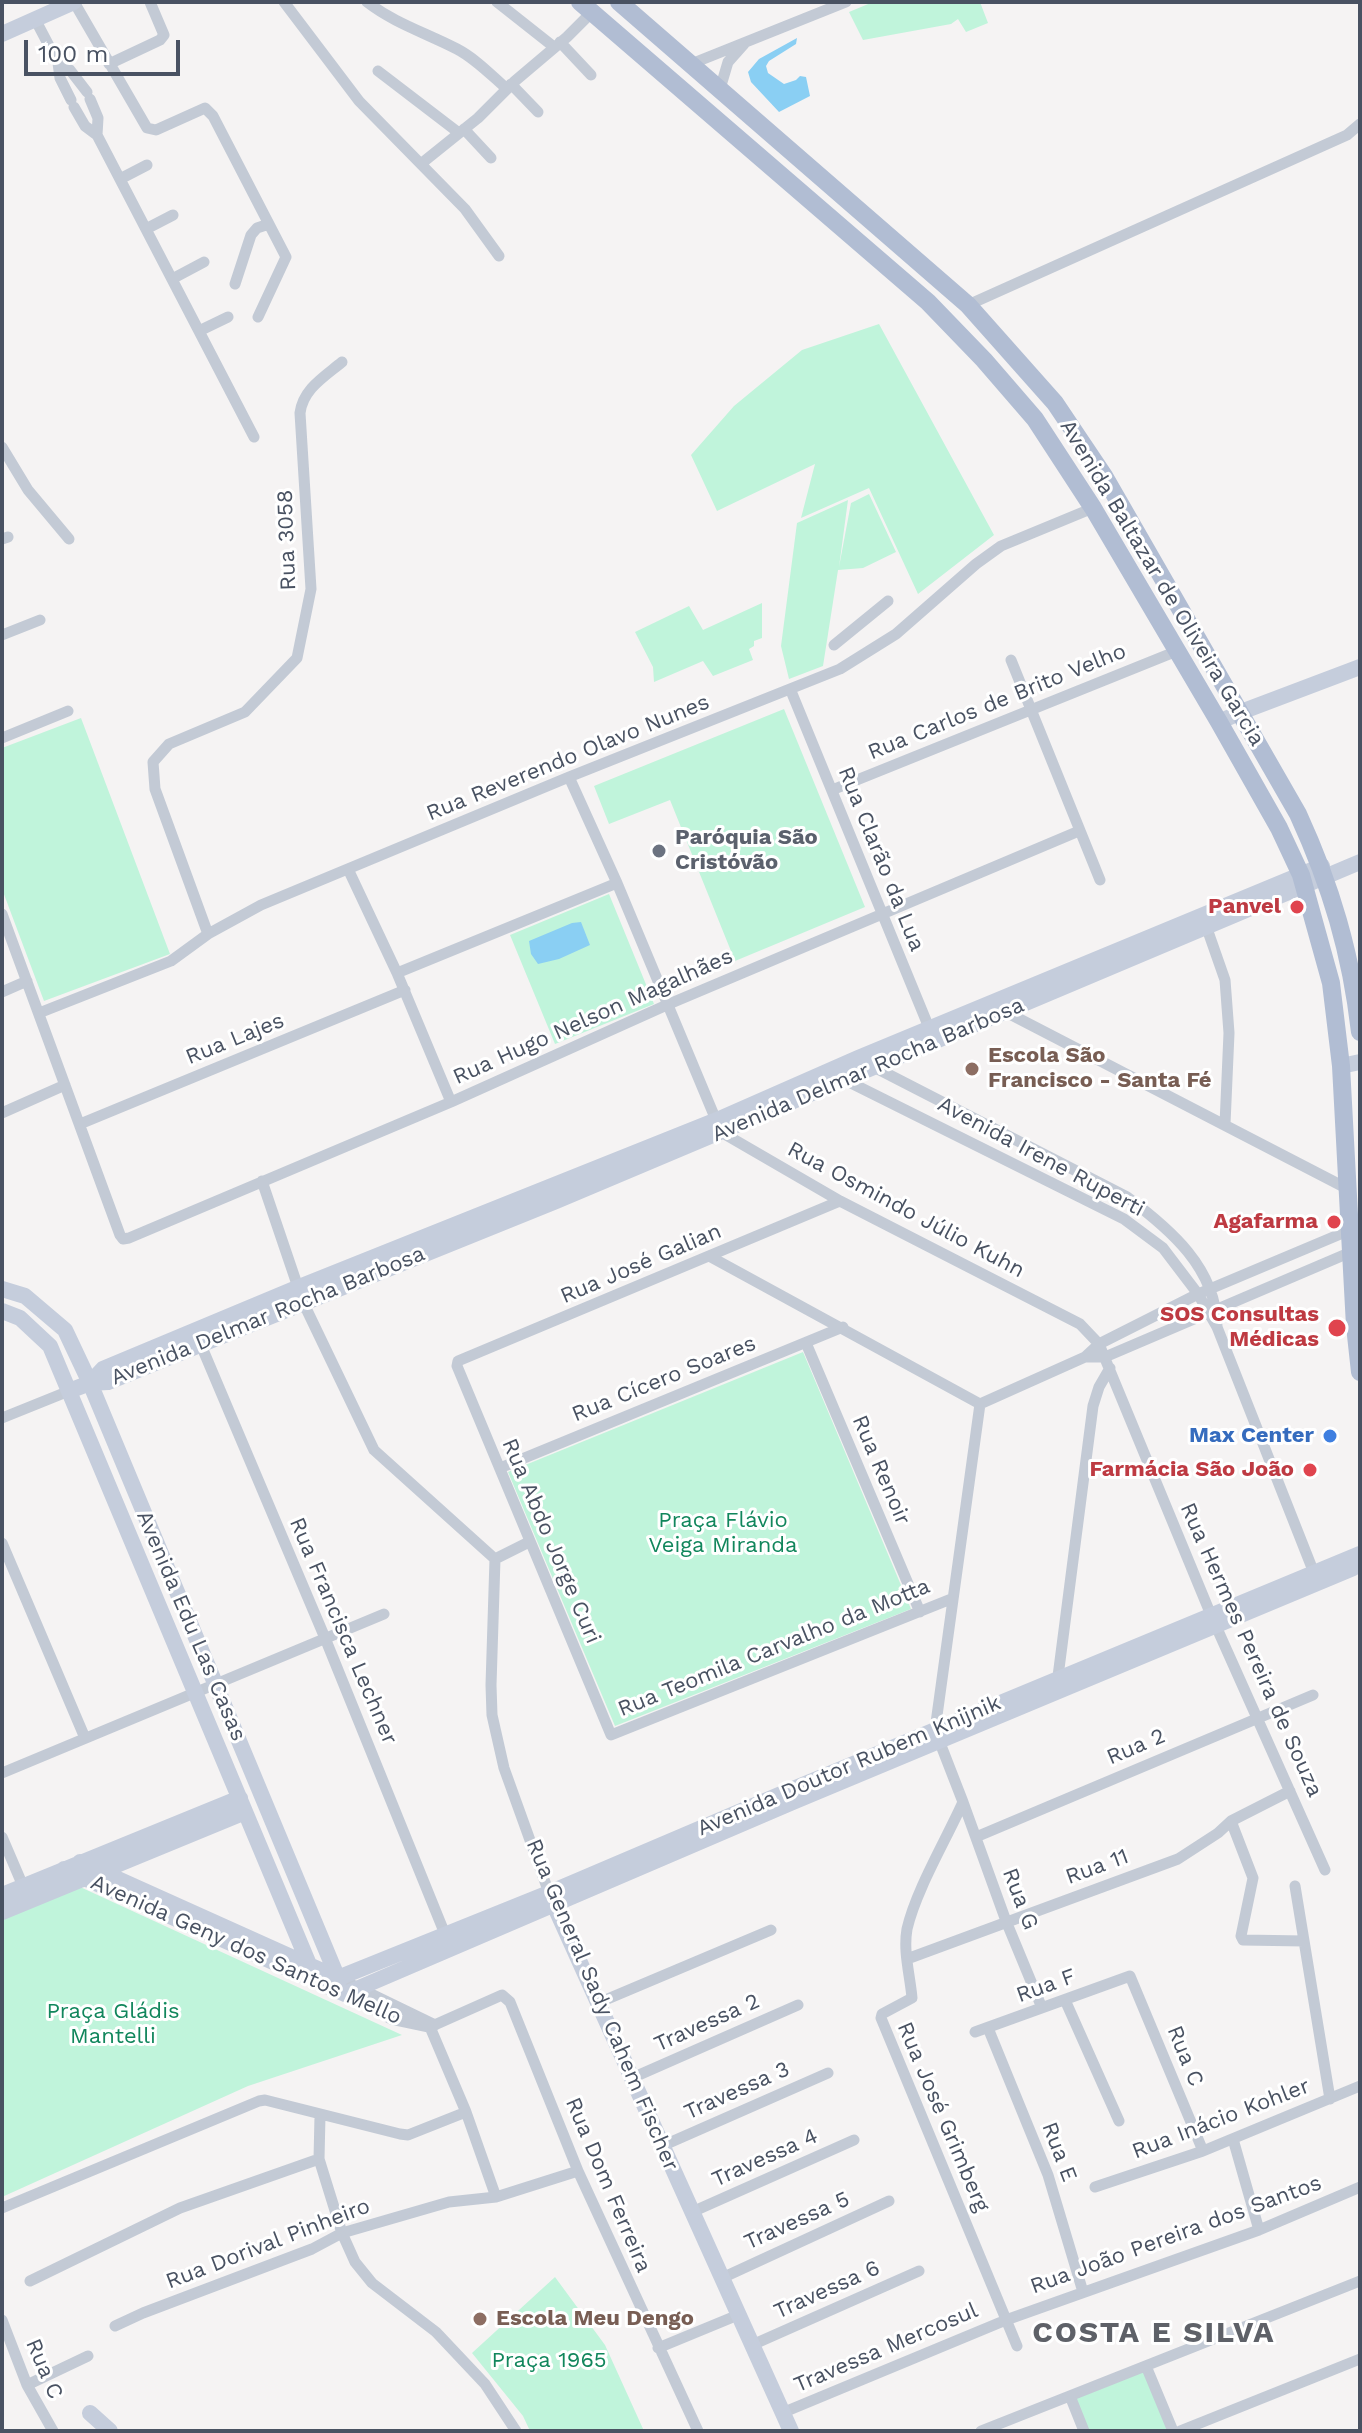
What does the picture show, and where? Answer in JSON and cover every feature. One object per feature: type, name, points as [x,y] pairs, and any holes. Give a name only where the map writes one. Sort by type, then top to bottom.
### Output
[{"type":"main road","name":"Avenida Baltazar de Oliveira Garcia","points":[[619,2],[968,305],[1055,403],[1104,476],[1298,814],[1324,872],[1353,974],[1360,1032]]},
{"type":"main road","name":"Avenida Baltazar de Oliveira Garcia","points":[[586,7],[928,302],[984,360],[1035,419],[1093,508],[1219,722],[1279,828],[1304,880],[1331,983],[1341,1066],[1360,1372]]},
{"type":"street","points":[[2,34],[74,2],[147,128],[156,130],[205,108],[210,111],[286,257],[258,317]]},
{"type":"street","points":[[109,64],[160,40],[164,35],[150,2]]},
{"type":"street","points":[[284,2],[359,101],[465,209],[499,256]]},
{"type":"street","points":[[367,2],[393,20],[466,55],[538,112]]},
{"type":"street","points":[[497,2],[557,44],[591,75]]},
{"type":"street","points":[[691,64],[846,2]]},
{"type":"street","points":[[422,163],[462,131],[557,44],[586,7]]},
{"type":"street","points":[[35,19],[58,63],[60,78],[73,104],[85,126],[97,135],[254,437]]},
{"type":"street","points":[[720,89],[728,62],[747,41]]},
{"type":"street","points":[[58,63],[70,70],[89,95],[98,118],[97,135]]},
{"type":"street","points":[[378,71],[462,131],[491,158]]},
{"type":"street","points":[[968,305],[1347,135],[1360,124]]},
{"type":"street","points":[[120,179],[147,165]]},
{"type":"street","points":[[146,229],[173,215]]},
{"type":"street","points":[[235,284],[251,235],[257,228],[269,224]]},
{"type":"street","points":[[172,279],[204,262]]},
{"type":"street","points":[[199,331],[228,317]]},
{"type":"street","name":"Rua 3058","points":[[208,934],[155,789],[153,762],[169,744],[245,712],[297,658],[311,589],[300,413],[309,389],[342,362]]},
{"type":"street","points":[[2,447],[28,490],[69,539]]},
{"type":"street","name":"Rua Reverendo Olavo Nunes","points":[[39,1013],[171,961],[208,934],[261,905],[840,669],[896,634],[967,571],[1001,546],[1093,508]]},
{"type":"street","points":[[834,645],[888,601]]},
{"type":"street","points":[[2,635],[40,620]]},
{"type":"street","name":"Rua Carlos de Brito Velho","points":[[832,790],[1177,651]]},
{"type":"street","points":[[1011,660],[1100,880]]},
{"type":"street","points":[[1219,722],[1360,667]]},
{"type":"street","name":"Rua Clarão da Lua","points":[[791,691],[932,1036]]},
{"type":"street","points":[[2,738],[68,711]]},
{"type":"street","points":[[569,777],[719,1126]]},
{"type":"street","name":"Rua Hugo Nelson Magalhães","points":[[80,1124],[123,1239],[451,1102],[669,1004],[1079,831]]},
{"type":"street","name":"Avenida Delmar Rocha Barbosa","points":[[932,1036],[988,1005],[1324,872],[1360,862]]},
{"type":"street","points":[[348,869],[405,990],[451,1102]]},
{"type":"street","points":[[397,973],[617,883]]},
{"type":"street","points":[[2,914],[80,1124]]},
{"type":"street","points":[[1205,921],[1225,980],[1229,1033],[1225,1124]]},
{"type":"street","name":"Avenida Delmar Rocha Barbosa","points":[[719,1126],[826,1072],[865,1062],[932,1036],[1007,1013],[1205,921]]},
{"type":"street","points":[[2,992],[27,981]]},
{"type":"street","name":"Rua Lajes","points":[[80,1124],[405,990]]},
{"type":"street","points":[[988,1005],[1348,1189]]},
{"type":"street","name":"Avenida Delmar Rocha Barbosa","points":[[69,1391],[90,1383],[108,1382],[198,1337],[300,1295],[719,1126],[844,1079],[865,1062]]},
{"type":"street","name":"Avenida Irene Ruperti","points":[[865,1062],[1127,1197],[1172,1231],[1185,1246],[1212,1310],[1316,1578]]},
{"type":"street","points":[[1341,1066],[1360,1062]]},
{"type":"street","name":"Avenida Irene Ruperti","points":[[826,1072],[1124,1219],[1163,1248],[1204,1292]]},
{"type":"street","points":[[2,1113],[65,1085]]},
{"type":"street","points":[[940,1127],[950,1107]]},
{"type":"street","name":"Rua Osmindo Júlio Kuhn","points":[[719,1126],[840,1201],[1080,1324],[1099,1344],[1108,1363]]},
{"type":"street","points":[[1073,1194],[1084,1174]]},
{"type":"street","points":[[262,1181],[300,1295],[374,1450],[495,1559],[529,1542]]},
{"type":"street","name":"Rua José Galian","points":[[456,1363],[840,1201]]},
{"type":"street","points":[[980,1404],[1085,1357],[1099,1344],[1204,1292],[1350,1230]]},
{"type":"street","points":[[1085,1357],[1108,1363],[1212,1310],[1351,1252]]},
{"type":"street","points":[[709,1256],[980,1404]]},
{"type":"street","name":"Avenida Edu Las Casas","points":[[2,1289],[25,1296],[65,1330],[346,1987]]},
{"type":"street","name":"Avenida Edu Las Casas","points":[[2,1311],[20,1318],[50,1346],[316,1981]]},
{"type":"street","name":"Rua Cícero Soares","points":[[500,1468],[843,1327]]},
{"type":"street","name":"Rua Francisca Lechner","points":[[198,1337],[325,1638],[448,1942]]},
{"type":"street","name":"Rua Renoir","points":[[806,1343],[920,1612]]},
{"type":"street","name":"Rua Abdo Jorge Curi","points":[[456,1363],[611,1735]]},
{"type":"street","points":[[1057,1686],[1093,1406],[1108,1363]]},
{"type":"street","name":"Rua Hermes Pereira de Souza","points":[[1108,1363],[1214,1620],[1325,1870]]},
{"type":"street","points":[[2,1418],[69,1391]]},
{"type":"street","points":[[963,1802],[937,1735],[951,1599],[980,1404]]},
{"type":"street","points":[[2,1543],[85,1738]]},
{"type":"street","name":"Avenida Doutor Rubem Knijnik","points":[[1316,1578],[1360,1554]]},
{"type":"street","name":"Rua General Sady Cahem Fischer","points":[[495,1559],[492,1715],[504,1768],[551,1899],[791,2431]]},
{"type":"street","name":"Avenida Doutor Rubem Knijnik","points":[[346,1987],[790,1796],[1316,1578],[1360,1565]]},
{"type":"street","name":"Rua Teomila Carvalho da Motta","points":[[611,1735],[951,1599]]},
{"type":"street","points":[[2,1773],[384,1614]]},
{"type":"street","name":"Rua 2","points":[[976,1837],[1313,1695]]},
{"type":"street","name":"Rua 11","points":[[907,1959],[1178,1859],[1231,1821],[1290,1791]]},
{"type":"street","name":"Rua G","points":[[963,1802],[1006,1921],[1042,2008]]},
{"type":"street","name":"Rua José Grimberg","points":[[963,1802],[915,1905],[907,1931],[912,1998],[882,2014],[881,2022],[1017,2346]]},
{"type":"street","points":[[2,1912],[81,1870],[243,1805]]},
{"type":"street","points":[[99,1871],[243,1805]]},
{"type":"street","points":[[1231,1821],[1253,1878],[1241,1936],[1243,1940],[1304,1941]]},
{"type":"street","points":[[2,1837],[23,1886]]},
{"type":"street","points":[[2,1895],[64,1869],[81,1870]]},
{"type":"street","name":"Avenida Geny dos Santos Mello","points":[[81,1870],[316,1981],[346,1987]]},
{"type":"street","name":"Avenida Geny dos Santos Mello","points":[[81,1870],[99,1871],[308,1963],[391,2019],[432,2026]]},
{"type":"street","points":[[1295,1886],[1330,2099]]},
{"type":"street","points":[[598,2003],[771,1930]]},
{"type":"street","name":"Rua F","points":[[975,2032],[1130,1976]]},
{"type":"street","name":"Rua C","points":[[1130,1976],[1203,2151]]},
{"type":"street","name":"Rua Dom Ferreira","points":[[432,2026],[502,1995],[507,1997],[578,2171],[698,2431]]},
{"type":"street","points":[[1065,2000],[1119,2121]]},
{"type":"street","name":"Travessa 2","points":[[632,2078],[798,2005]]},
{"type":"street","points":[[432,2026],[496,2197]]},
{"type":"street","name":"Rua E","points":[[988,2028],[1048,2175],[1083,2292]]},
{"type":"street","name":"Travessa 3","points":[[662,2146],[828,2073]]},
{"type":"street","name":"Rua Inácio Kohler","points":[[1095,2187],[1203,2151],[1360,2086]]},
{"type":"street","points":[[2,2208],[259,2101],[408,2135],[466,2112]]},
{"type":"street","points":[[320,2116],[319,2159],[342,2233],[364,2273],[372,2283],[436,2332],[485,2384],[516,2431]]},
{"type":"street","points":[[1233,2139],[1259,2230]]},
{"type":"street","name":"Travessa 4","points":[[692,2212],[854,2140]]},
{"type":"street","points":[[30,2281],[180,2208],[319,2159]]},
{"type":"street","name":"Rua Dorival Pinheiro","points":[[115,2326],[312,2249],[342,2233],[449,2202],[496,2197],[578,2171]]},
{"type":"street","name":"Rua João Pereira dos Santos","points":[[1006,2320],[1259,2230],[1360,2187]]},
{"type":"street","name":"Travessa 5","points":[[722,2278],[889,2201]]},
{"type":"street","name":"Travessa 6","points":[[752,2345],[919,2271]]},
{"type":"street","points":[[981,2431],[1360,2281]]},
{"type":"street","points":[[658,2348],[738,2315]]},
{"type":"street","name":"Rua C","points":[[2,2320],[27,2385],[53,2431]]},
{"type":"street","name":"Travessa Mercosul","points":[[782,2413],[1006,2320]]},
{"type":"street","points":[[27,2385],[88,2356]]},
{"type":"street","points":[[1180,2431],[1360,2359]]},
{"type":"street","points":[[1146,2366],[1173,2431]]},
{"type":"street","points":[[1070,2396],[1084,2431]]},
{"type":"street","points":[[90,2413],[110,2431]]},
{"type":"green space","points":[[873,2],[980,2],[988,23],[966,32],[958,19],[951,24],[863,40],[849,12]]},
{"type":"green space","points":[[879,324],[994,535],[918,594],[869,488],[801,518],[815,464],[717,511],[691,455],[734,406],[802,350]]},
{"type":"green space","points":[[869,494],[896,552],[863,568],[838,570],[823,666],[789,679],[781,646],[797,523],[848,500],[839,567],[851,503]]},
{"type":"green space","points":[[762,603],[762,638],[754,641],[754,646],[749,649],[753,660],[713,676],[703,661],[654,682],[653,667],[635,632],[689,606],[703,630]]},
{"type":"green space","points":[[784,709],[865,907],[735,961],[670,800],[609,824],[594,786]]},
{"type":"green space","points":[[81,718],[170,954],[44,1001],[2,889],[2,748]]},
{"type":"green space","points":[[609,894],[654,1004],[555,1044],[510,935]]},
{"type":"green space","name":"Praça Flávio Veiga Miranda","points":[[803,1352],[911,1609],[615,1726],[508,1472]]},
{"type":"green space","name":"Praça Gládis Mantelli","points":[[78,1886],[402,2035],[248,2086],[2,2197],[2,1918]]},
{"type":"green space","name":"Praça 1965","points":[[555,2277],[605,2345],[644,2431],[530,2431],[523,2416],[472,2353]]},
{"type":"green space","points":[[1145,2370],[1170,2431],[1089,2431],[1075,2398]]},
{"type":"water","points":[[797,38],[796,44],[766,66],[768,73],[784,84],[800,76],[806,77],[810,96],[779,112],[751,82],[748,72],[759,59]]},
{"type":"water","points":[[581,922],[590,945],[559,959],[538,964],[531,954],[529,941]]},
{"type":"place","name":"Paróquia São Cristóvão","points":[[659,851]]},
{"type":"place","name":"Panvel","points":[[1297,907]]},
{"type":"place","name":"Escola São Francisco - Santa Fé","points":[[972,1069]]},
{"type":"place","name":"Agafarma","points":[[1334,1222]]},
{"type":"place","name":"SOS Consultas Médicas","points":[[1337,1328]]},
{"type":"place","name":"Max Center","points":[[1330,1436]]},
{"type":"place","name":"Farmácia São João","points":[[1310,1470]]},
{"type":"place","name":"Escola Meu Dengo","points":[[480,2319]]},
{"type":"district","name":"COSTA E SILVA","points":[[1154,2333]]}]
